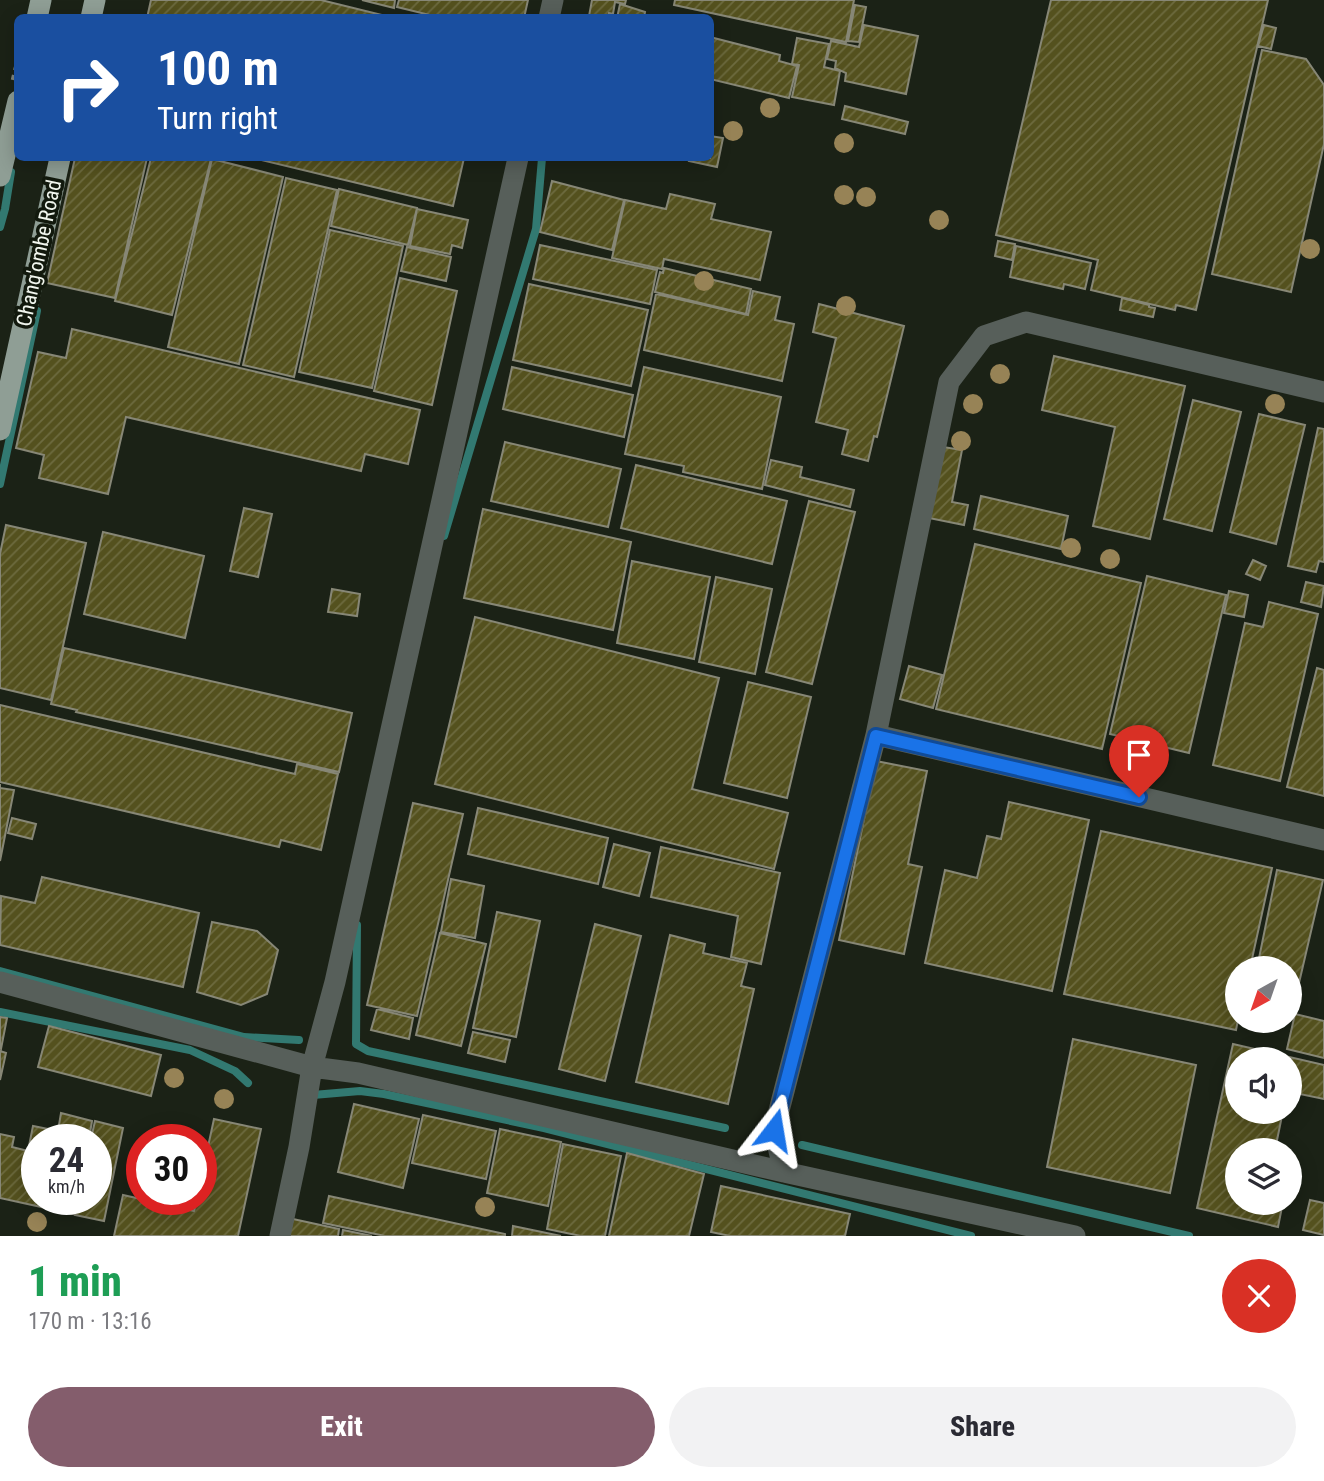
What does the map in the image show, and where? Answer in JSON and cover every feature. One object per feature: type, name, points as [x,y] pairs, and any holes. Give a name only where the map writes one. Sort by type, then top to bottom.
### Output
[{"type":"main road","points":[[0,176],[14,118]]},
{"type":"main road","name":"Chang'ombe Road","points":[[0,430],[59,161]]},
{"type":"street","points":[[280,1236],[299,1147],[312,1067],[335,982],[517,161]]},
{"type":"street","points":[[784,1172],[774,1130],[876,736],[949,382],[984,336],[1026,322],[1324,393]]},
{"type":"street","points":[[876,736],[1324,840]]},
{"type":"street","points":[[0,982],[312,1067],[358,1073],[784,1172],[1075,1236]]},
{"type":"building","points":[[151,0],[321,0],[378,14],[148,14]]},
{"type":"building","points":[[362,0],[395,0],[394,8]]},
{"type":"building","points":[[399,0],[528,0],[525,14],[426,14],[397,7]]},
{"type":"building","points":[[592,0],[626,0],[625,4],[615,2],[613,14],[589,14]]},
{"type":"building","points":[[675,0],[854,0],[846,42],[674,5]]},
{"type":"building","points":[[1051,0],[1268,0],[1196,310],[1176,305],[1175,310],[1091,290],[1098,260],[996,235]]},
{"type":"building","points":[[620,4],[645,12],[645,14],[618,14]]},
{"type":"building","points":[[855,5],[866,7],[859,42],[848,41]]},
{"type":"building","points":[[864,25],[918,36],[906,94],[845,81],[846,73],[835,68],[836,61],[827,59],[831,41],[859,47]]},
{"type":"building","points":[[1264,25],[1276,28],[1271,49],[1258,46]]},
{"type":"building","points":[[714,38],[780,55],[779,61],[797,66],[789,98],[714,80]]},
{"type":"building","points":[[797,38],[829,44],[824,67],[840,71],[834,105],[792,97],[799,65],[792,64]]},
{"type":"building","points":[[1262,50],[1306,59],[1324,85],[1324,144],[1291,292],[1212,274]]},
{"type":"building","points":[[845,106],[908,122],[905,134],[842,119]]},
{"type":"building","points":[[714,137],[723,138],[717,167],[689,161],[714,161]]},
{"type":"building","points":[[74,161],[146,161],[115,298],[47,283]]},
{"type":"building","points":[[150,161],[210,161],[172,315],[115,301]]},
{"type":"building","points":[[212,161],[283,177],[239,364],[168,347]]},
{"type":"building","points":[[266,161],[463,161],[453,206]]},
{"type":"building","points":[[286,178],[337,190],[294,377],[243,365]]},
{"type":"building","points":[[552,181],[624,200],[612,250],[540,232]]},
{"type":"building","points":[[339,189],[417,208],[408,245],[331,226]]},
{"type":"building","points":[[670,194],[715,204],[711,219],[771,232],[760,280],[664,259],[662,269],[612,258],[625,200],[666,209]]},
{"type":"building","points":[[417,209],[468,220],[462,248],[452,245],[450,254],[410,246]]},
{"type":"building","points":[[330,230],[403,246],[372,388],[299,372]]},
{"type":"building","points":[[998,241],[1015,244],[1012,260],[995,256]]},
{"type":"building","points":[[540,245],[657,270],[650,304],[533,279]]},
{"type":"building","points":[[1016,246],[1091,263],[1085,289],[1064,284],[1063,289],[1010,277]]},
{"type":"building","points":[[407,247],[451,257],[446,281],[401,271]]},
{"type":"building","points":[[664,268],[751,289],[746,314],[655,292],[660,272],[663,273]]},
{"type":"building","points":[[400,278],[457,291],[432,405],[374,391]]},
{"type":"building","points":[[529,284],[648,310],[631,386],[513,360]]},
{"type":"building","points":[[753,291],[780,297],[775,320],[794,324],[782,381],[644,350],[656,294],[748,315]]},
{"type":"building","points":[[1122,298],[1155,308],[1153,317],[1120,310]]},
{"type":"building","points":[[819,304],[904,326],[877,437],[874,436],[868,461],[842,454],[848,430],[816,422],[836,338],[813,332]]},
{"type":"building","points":[[72,329],[420,410],[408,464],[365,454],[361,471],[126,417],[108,494],[39,478],[44,455],[16,448],[38,352],[66,358]]},
{"type":"building","points":[[1054,356],[1185,386],[1150,539],[1093,526],[1115,427],[1042,410]]},
{"type":"building","points":[[512,367],[633,395],[624,437],[503,409]]},
{"type":"building","points":[[644,367],[781,397],[762,489],[683,472],[684,466],[625,454]]},
{"type":"building","points":[[1193,400],[1241,412],[1212,531],[1164,519]]},
{"type":"building","points":[[1259,414],[1305,425],[1276,544],[1230,532]]},
{"type":"building","points":[[1318,428],[1324,429],[1324,562],[1319,561],[1316,572],[1288,566]]},
{"type":"building","points":[[505,442],[621,469],[608,527],[491,501]]},
{"type":"building","points":[[937,446],[962,450],[952,502],[968,505],[964,525],[924,517]]},
{"type":"building","points":[[771,460],[802,467],[800,477],[854,490],[850,507],[765,485]]},
{"type":"building","points":[[636,465],[787,501],[772,564],[621,528]]},
{"type":"building","points":[[981,496],[1068,516],[1061,549],[974,529]]},
{"type":"building","points":[[809,501],[855,512],[812,684],[766,672]]},
{"type":"building","points":[[244,508],[272,514],[258,577],[230,571]]},
{"type":"building","points":[[483,509],[631,542],[613,630],[464,598]]},
{"type":"building","points":[[6,525],[86,543],[51,700],[0,688],[0,554]]},
{"type":"building","points":[[103,532],[204,556],[185,638],[84,614]]},
{"type":"building","points":[[975,544],[1141,583],[1102,749],[936,709]]},
{"type":"building","points":[[1253,560],[1266,566],[1260,580],[1246,574]]},
{"type":"building","points":[[632,561],[710,577],[694,659],[617,643]]},
{"type":"building","points":[[1147,576],[1226,595],[1189,753],[1110,734]]},
{"type":"building","points":[[716,577],[772,589],[755,674],[699,662]]},
{"type":"building","points":[[1306,582],[1324,586],[1321,607],[1301,602]]},
{"type":"building","points":[[332,589],[360,594],[357,616],[328,612]]},
{"type":"building","points":[[1229,591],[1248,595],[1244,617],[1224,613]]},
{"type":"building","points":[[1269,602],[1318,614],[1280,781],[1213,765],[1245,623],[1263,627]]},
{"type":"building","points":[[475,617],[719,678],[692,789],[788,813],[774,869],[435,784]]},
{"type":"building","points":[[64,648],[352,713],[339,772],[51,704]]},
{"type":"building","points":[[909,666],[942,675],[933,708],[900,699]]},
{"type":"building","points":[[1317,668],[1324,670],[1324,796],[1287,787]]},
{"type":"building","points":[[748,682],[811,697],[787,798],[724,783]]},
{"type":"building","points":[[0,705],[295,774],[297,764],[338,774],[321,850],[281,840],[279,847],[0,782]]},
{"type":"building","points":[[876,761],[927,771],[908,864],[922,867],[904,954],[839,940]]},
{"type":"building","points":[[0,788],[14,790],[0,861]]},
{"type":"building","points":[[1009,802],[1089,820],[1052,991],[925,963],[945,870],[977,878],[987,836],[1001,839]]},
{"type":"building","points":[[413,803],[463,814],[417,1016],[367,1005]]},
{"type":"building","points":[[478,808],[608,838],[598,884],[468,854]]},
{"type":"building","points":[[12,818],[36,824],[32,839],[8,833]]},
{"type":"building","points":[[1101,831],[1272,868],[1253,956],[1225,956],[1225,1028],[1064,994]]},
{"type":"building","points":[[614,844],[650,853],[639,896],[603,887]]},
{"type":"building","points":[[661,847],[780,873],[761,964],[731,957],[738,916],[651,897]]},
{"type":"building","points":[[1277,870],[1323,880],[1302,970],[1302,956],[1259,956]]},
{"type":"building","points":[[42,877],[199,913],[183,987],[0,945],[1,896],[35,903]]},
{"type":"building","points":[[451,879],[484,886],[475,938],[441,932]]},
{"type":"building","points":[[497,912],[540,921],[516,1037],[473,1028]]},
{"type":"building","points":[[212,922],[257,931],[278,950],[267,994],[241,1005],[197,992]]},
{"type":"building","points":[[595,924],[641,936],[605,1081],[559,1069]]},
{"type":"building","points":[[440,933],[486,944],[461,1046],[416,1035]]},
{"type":"building","points":[[670,935],[705,944],[703,953],[747,963],[741,986],[754,989],[728,1104],[636,1082]]},
{"type":"building","points":[[377,1009],[413,1018],[409,1039],[371,1030]]},
{"type":"building","points":[[1302,1016],[1324,1021],[1324,1058],[1302,1053],[1302,1047],[1287,1047],[1291,1033],[1302,1033]]},
{"type":"building","points":[[0,1017],[7,1018],[1,1049],[0,1048]]},
{"type":"building","points":[[49,1026],[161,1055],[151,1096],[38,1067]]},
{"type":"building","points":[[473,1032],[510,1040],[505,1062],[468,1053]]},
{"type":"building","points":[[1073,1039],[1196,1065],[1170,1193],[1047,1167]]},
{"type":"building","points":[[0,1051],[6,1053],[0,1080]]},
{"type":"building","points":[[1302,1060],[1324,1065],[1324,1099],[1302,1094]]},
{"type":"building","points":[[1225,1080],[1225,1124],[1280,1124],[1277,1138],[1225,1138],[1225,1215],[1197,1208]]},
{"type":"building","points":[[354,1104],[419,1119],[403,1188],[338,1172]]},
{"type":"building","points":[[61,1113],[92,1121],[92,1124],[59,1124]]},
{"type":"building","points":[[423,1115],[496,1131],[486,1179],[412,1163]]},
{"type":"building","points":[[214,1119],[261,1129],[238,1236],[114,1236],[123,1195],[126,1196],[126,1215],[217,1215],[217,1124],[213,1124]]},
{"type":"building","points":[[112,1125],[123,1128],[112,1182]]},
{"type":"building","points":[[500,1129],[561,1142],[548,1206],[487,1193]]},
{"type":"building","points":[[0,1134],[14,1137],[12,1147],[21,1149],[21,1203],[0,1198]]},
{"type":"building","points":[[563,1144],[621,1156],[605,1236],[581,1236],[547,1229]]},
{"type":"building","points":[[627,1153],[704,1174],[689,1236],[609,1236]]},
{"type":"building","points":[[721,1186],[850,1214],[845,1236],[730,1236],[711,1232]]},
{"type":"building","points":[[329,1196],[505,1236],[385,1236],[323,1223]]},
{"type":"building","points":[[1310,1200],[1324,1203],[1324,1235],[1303,1230]]},
{"type":"building","points":[[75,1215],[105,1215],[104,1221]]},
{"type":"building","points":[[1227,1215],[1280,1215],[1278,1227]]},
{"type":"building","points":[[293,1219],[339,1229],[338,1236],[289,1236]]},
{"type":"building","points":[[513,1226],[561,1236],[512,1236]]},
{"type":"building","points":[[343,1230],[372,1236],[342,1236]]},
{"type":"waterway","points":[[444,536],[536,229],[542,161]]},
{"type":"waterway","points":[[0,227],[11,172]]},
{"type":"waterway","points":[[0,484],[37,311]]},
{"type":"waterway","points":[[357,925],[356,1044],[368,1051],[725,1128]]},
{"type":"waterway","points":[[0,971],[244,1037],[299,1040]]},
{"type":"waterway","points":[[0,1012],[190,1050],[235,1071],[248,1083]]},
{"type":"waterway","points":[[311,1099],[313,1095],[360,1091],[384,1094],[544,1128],[971,1236]]},
{"type":"waterway","points":[[802,1145],[1189,1236]]},
{"type":"route","points":[[774,1130],[876,736],[1139,797]]}]
